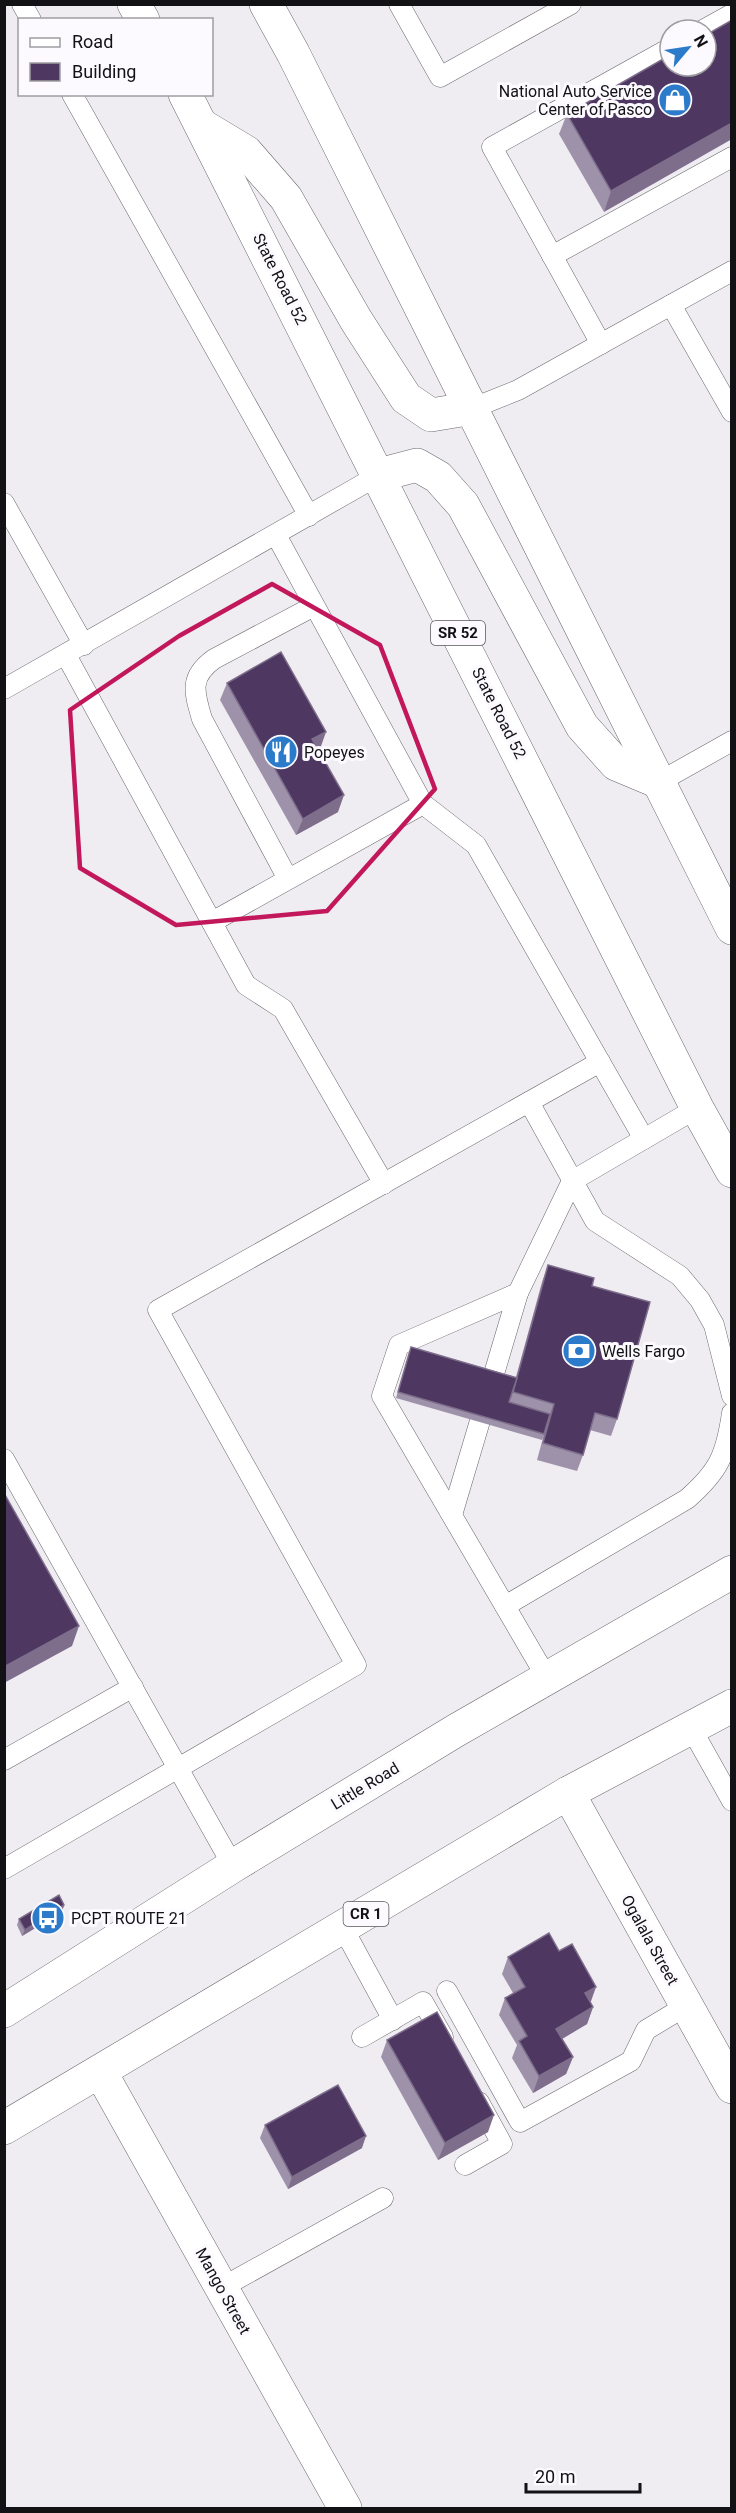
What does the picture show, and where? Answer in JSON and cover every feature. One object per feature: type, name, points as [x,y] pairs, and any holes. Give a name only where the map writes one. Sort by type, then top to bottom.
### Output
[{"type":"main road","points":[[134,4],[141,18]]},
{"type":"main road","points":[[266,4],[473,408],[658,782],[728,914]]},
{"type":"main road","name":"State Road 52","points":[[186,96],[697,1108],[732,1171]]},
{"type":"main road","points":[[201,125],[246,152],[286,198],[356,320],[406,398],[431,415],[473,408]]},
{"type":"main road","points":[[379,475],[417,465],[438,477],[463,505],[582,726],[616,764],[658,782]]},
{"type":"main road","name":"Little Road","points":[[4,2011],[233,1866],[455,1731],[732,1572]]},
{"type":"main road","name":"CR 1","points":[[4,2128],[101,2073],[568,1793],[732,1706]]},
{"type":"main road","name":"Ogalala Street","points":[[568,1793],[732,2087]]},
{"type":"main road","name":"Mango Street","points":[[101,2073],[345,2508]]},
{"type":"lane","points":[[22,4],[30,18]]},
{"type":"lane","points":[[399,4],[440,77],[571,4]]},
{"type":"lane","points":[[718,22],[732,14]]},
{"type":"lane","points":[[601,344],[492,147],[658,55]]},
{"type":"lane","points":[[73,96],[309,516]]},
{"type":"lane","points":[[552,256],[732,157]]},
{"type":"lane","points":[[473,408],[518,390],[732,271]]},
{"type":"lane","points":[[671,305],[732,412]]},
{"type":"lane","points":[[4,689],[379,475]]},
{"type":"lane","points":[[4,503],[84,645]]},
{"type":"lane","points":[[276,534],[423,804],[476,845],[644,1139]]},
{"type":"lane","points":[[288,879],[202,719],[195,696],[196,679],[202,668],[214,659],[314,606]]},
{"type":"lane","points":[[66,655],[246,985],[283,1009],[384,1184]]},
{"type":"lane","points":[[658,782],[732,741]]},
{"type":"lane","points":[[212,922],[423,804]]},
{"type":"lane","points":[[4,1869],[356,1665],[158,1310],[600,1062]]},
{"type":"lane","points":[[529,1102],[595,1221],[680,1276],[700,1300],[714,1325],[732,1396]]},
{"type":"lane","points":[[452,1515],[518,1293],[572,1181],[697,1108]]},
{"type":"lane","points":[[518,1293],[399,1345],[382,1396],[547,1678]]},
{"type":"lane","points":[[505,1606],[687,1499],[710,1479],[728,1443],[732,1413]]},
{"type":"lane","points":[[4,1459],[233,1866]]},
{"type":"lane","points":[[4,1760],[133,1687]]},
{"type":"lane","points":[[691,1728],[732,1801]]},
{"type":"lane","points":[[343,1928],[393,2019]]},
{"type":"lane","points":[[447,1991],[520,2122],[631,2061],[646,2030],[686,2006]]},
{"type":"lane","points":[[362,2037],[423,2002],[451,2053]]},
{"type":"lane","points":[[465,2165],[502,2144],[468,2083]]},
{"type":"lane","points":[[221,2288],[383,2198]]},
{"type":"highlighted area","points":[[272,584],[380,645],[435,789],[327,911],[176,925],[80,868],[70,710],[179,636]]},
{"type":"building","name":"National Auto Service Center of Pasco","points":[[732,20],[732,123],[611,191],[567,114],[658,62],[658,78],[718,78],[718,28]]},
{"type":"building","name":"Popeyes","points":[[281,652],[326,732],[312,739],[344,795],[303,819],[227,683]]},
{"type":"building","name":"Wells Fargo","points":[[548,1265],[594,1278],[592,1286],[650,1302],[617,1419],[595,1413],[583,1455],[543,1443],[554,1404],[513,1392]]},
{"type":"building","points":[[411,1347],[517,1378],[509,1402],[550,1414],[544,1434],[398,1392]]},
{"type":"building","points":[[4,1493],[79,1626],[4,1667]]},
{"type":"building","points":[[59,1895],[64,1905],[25,1930],[19,1919]]},
{"type":"building","points":[[549,1933],[559,1951],[572,1944],[596,1987],[585,1993],[593,2007],[556,2029],[573,2057],[539,2076],[519,2041],[527,2036],[505,1998],[525,1987],[508,1957]]},
{"type":"building","points":[[437,2012],[494,2115],[445,2143],[387,2040]]},
{"type":"building","points":[[338,2085],[366,2136],[292,2177],[265,2125]]},
{"type":"place","name":"National Auto Service Center of Pasco","points":[[675,100]]},
{"type":"place","name":"Popeyes","points":[[281,752]]},
{"type":"place","name":"Wells Fargo","points":[[579,1351]]},
{"type":"place","name":"PCPT ROUTE 21","points":[[48,1918]]}]
